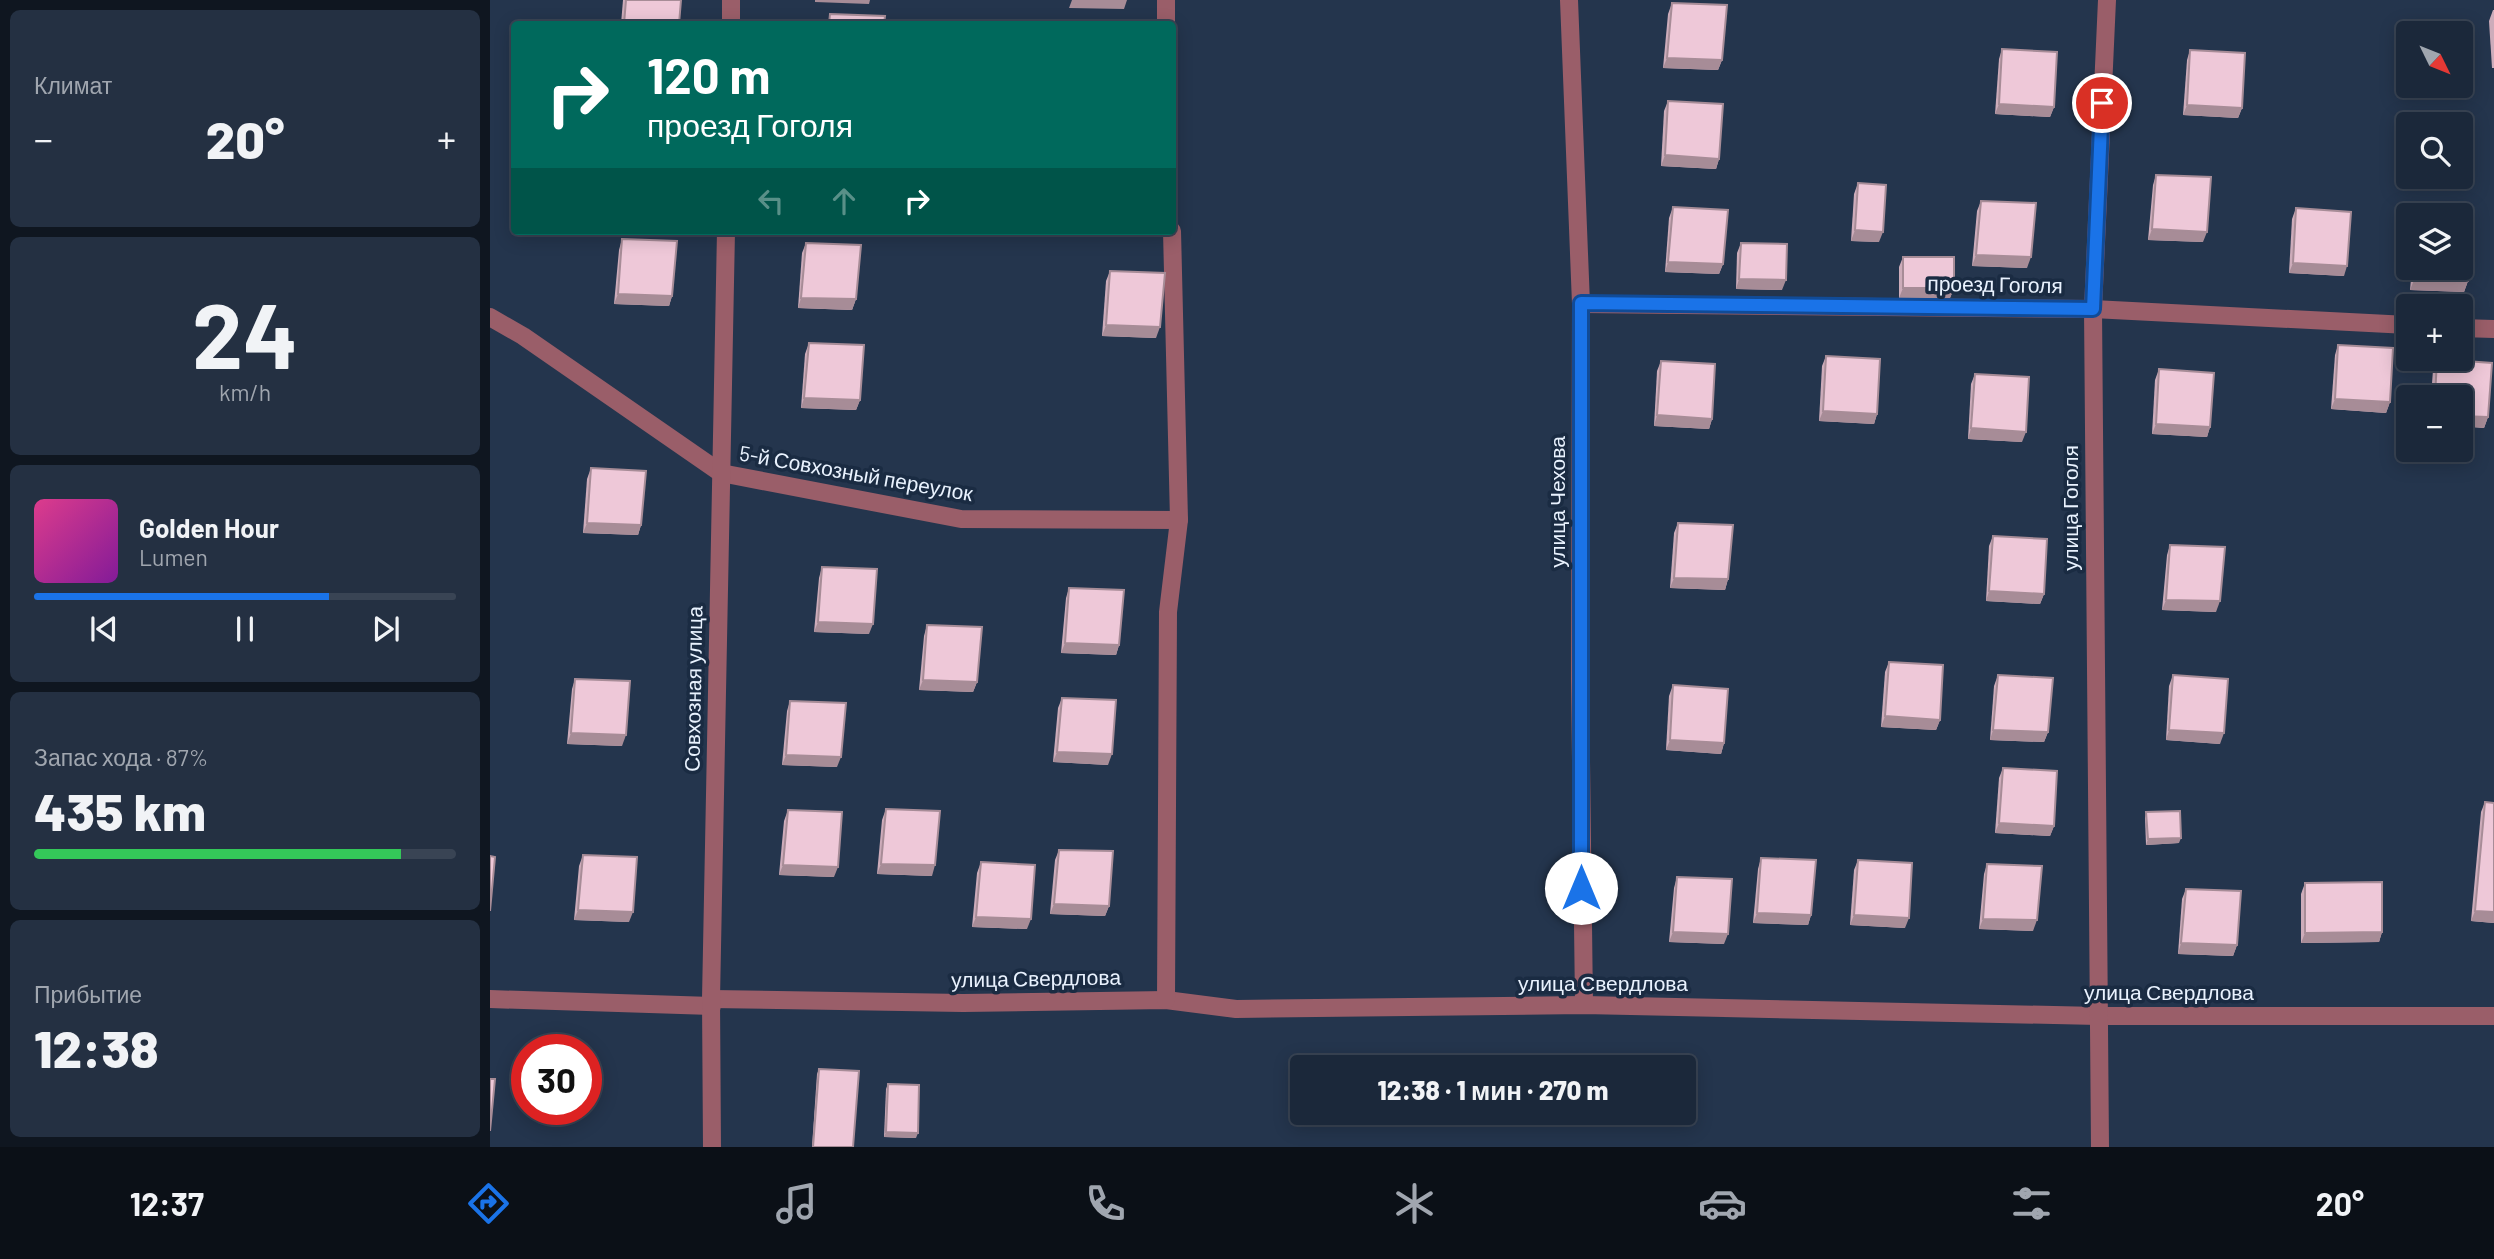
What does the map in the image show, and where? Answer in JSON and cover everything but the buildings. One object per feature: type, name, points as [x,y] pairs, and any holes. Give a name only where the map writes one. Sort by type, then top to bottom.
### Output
[{"type":"street","points":[[730,21],[731,0]]},
{"type":"street","points":[[1166,0],[1166,21]]},
{"type":"street","name":"улица Чехова","points":[[1569,0],[1581,303],[1580,693],[1584,1005]]},
{"type":"street","name":"улица Гоголя","points":[[2100,1147],[2093,309],[2107,0]]},
{"type":"street","name":"Совхозная улица","points":[[712,1147],[712,1002],[726,235]]},
{"type":"street","points":[[1166,1000],[1168,612],[1179,520],[1172,235]]},
{"type":"street","name":"проезд Гоголя","points":[[1581,303],[2093,309],[2396,324]]},
{"type":"street","name":"5-й Совхозный переулок","points":[[490,317],[523,336],[721,473],[961,519],[1179,520]]},
{"type":"street","points":[[2473,328],[2494,329]]},
{"type":"street","name":"улица Свердлова","points":[[490,999],[963,1003],[1166,1000],[1236,1009],[1584,1005],[2098,1016],[2494,1016]]},
{"type":"route","points":[[1581,888],[1581,303],[2093,309],[2102,103]]}]
